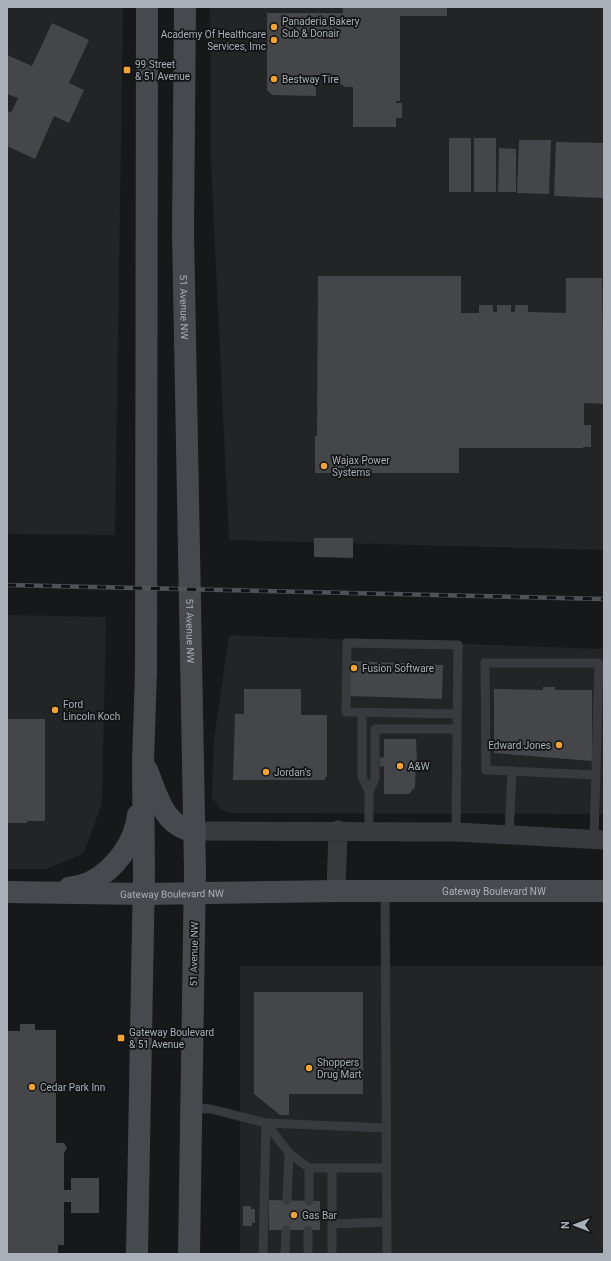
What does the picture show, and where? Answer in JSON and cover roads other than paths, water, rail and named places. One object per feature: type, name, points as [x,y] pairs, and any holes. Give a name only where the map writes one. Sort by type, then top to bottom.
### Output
[{"type":"main road","points":[[137,1254],[144,894],[143,762],[147,596],[147,7]]},
{"type":"main road","name":"51 Avenue NW","points":[[185,7],[183,224],[195,831],[189,1254]]},
{"type":"main road","points":[[143,762],[164,811],[170,819],[180,828],[195,831]]},
{"type":"main road","points":[[57,892],[90,883],[114,865],[122,855],[137,823],[143,762]]},
{"type":"main road","name":"Gateway Boulevard NW","points":[[7,892],[144,894],[195,892],[336,891],[604,891]]},
{"type":"street","points":[[336,891],[338,830]]},
{"type":"street","points":[[195,831],[338,830],[456,832],[599,840]]},
{"type":"lane","points":[[456,832],[458,646],[347,643],[346,712],[457,714]]},
{"type":"lane","points":[[596,775],[486,770],[485,663],[599,664],[596,775],[599,840]]},
{"type":"lane","points":[[362,712],[362,777],[369,791],[369,831]]},
{"type":"lane","points":[[369,791],[375,779],[375,729],[457,729]]},
{"type":"lane","points":[[509,835],[512,771]]},
{"type":"lane","points":[[385,891],[387,1254]]},
{"type":"lane","points":[[190,1108],[211,1109],[266,1124],[386,1128]]},
{"type":"lane","points":[[266,1124],[289,1153],[309,1168],[386,1168]]},
{"type":"lane","points":[[263,1254],[266,1124]]},
{"type":"lane","points":[[287,1200],[289,1153]]},
{"type":"lane","points":[[309,1168],[309,1201]]},
{"type":"lane","points":[[332,1168],[332,1254]]},
{"type":"lane","points":[[332,1224],[387,1222]]},
{"type":"lane","points":[[285,1254],[286,1230]]},
{"type":"lane","points":[[308,1230],[308,1254]]},
{"type":"railway","points":[[7,585],[604,599]]},
{"type":"place","name":"Panaderia Bakery Sub & Donair","points":[[274,27]]},
{"type":"place","name":"Academy Of Healthcare Services, Imc","points":[[274,40]]},
{"type":"place","name":"99 Street & 51 Avenue","points":[[127,70]]},
{"type":"place","name":"Bestway Tire","points":[[274,79]]},
{"type":"place","name":"Wajax Power Systems","points":[[324,466]]},
{"type":"place","name":"Fusion Software","points":[[354,668]]},
{"type":"place","name":"Ford Lincoln Koch","points":[[55,710]]},
{"type":"place","name":"Edward Jones","points":[[559,745]]},
{"type":"place","name":"A&W","points":[[400,766]]},
{"type":"place","name":"Jordan's","points":[[266,772]]},
{"type":"place","name":"Gateway Boulevard & 51 Avenue","points":[[121,1038]]},
{"type":"place","name":"Shoppers Drug Mart","points":[[309,1068]]},
{"type":"place","name":"Cedar Park Inn","points":[[32,1087]]},
{"type":"place","name":"Gas Bar","points":[[294,1215]]}]
